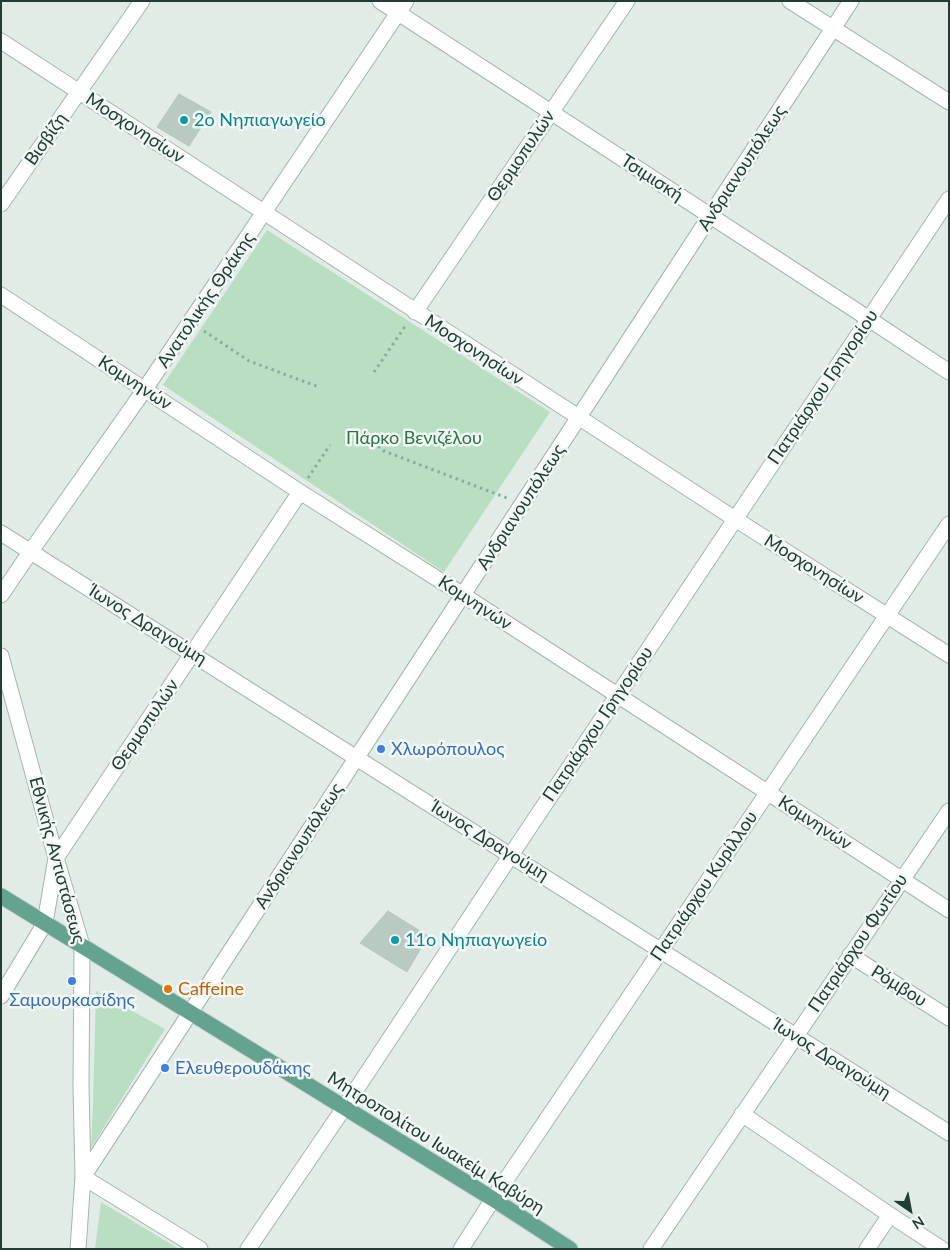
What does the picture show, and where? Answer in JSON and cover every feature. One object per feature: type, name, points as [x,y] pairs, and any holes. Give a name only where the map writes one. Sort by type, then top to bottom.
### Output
[{"type":"main road","name":"Μητροπολίτου Ιωακείμ Καβύρη","points":[[1,896],[493,1199],[570,1249]]},
{"type":"street","name":"Βισβίζη","points":[[1,204],[142,1]]},
{"type":"street","name":"Τσιμισκή","points":[[380,1],[402,7],[551,113],[949,372]]},
{"type":"street","name":"Θερμοπυλών","points":[[415,312],[627,1]]},
{"type":"street","points":[[790,1],[949,102]]},
{"type":"street","name":"Ανδριανουπόλεως","points":[[83,1177],[852,1]]},
{"type":"street","name":"Ανατολικής Θράκης","points":[[1,595],[191,322],[402,7]]},
{"type":"street","name":"Μοσχονησίων","points":[[1,41],[415,312],[949,655]]},
{"type":"street","name":"Πατριάρχου Γρηγορίου","points":[[248,1249],[949,200]]},
{"type":"street","name":"Κομνηνών","points":[[1,295],[300,492],[463,595],[949,910]]},
{"type":"street","name":"Θερμοπυλών","points":[[56,858],[300,492]]},
{"type":"street","name":"Πατριάρχου Κυρίλλου","points":[[461,1249],[949,524]]},
{"type":"street","name":"Ίωνος Δραγούμη","points":[[1,533],[949,1133]]},
{"type":"street","name":"Εθνικής Αντιστάσεως","points":[[1,656],[82,946],[81,1085],[83,1177],[78,1249]]},
{"type":"street","name":"Πατριάρχου Φωτίου","points":[[650,1249],[949,811]]},
{"type":"street","points":[[1,996],[45,923],[56,858]]},
{"type":"street","name":"Ρόμβου","points":[[850,955],[949,1018]]},
{"type":"street","points":[[742,1114],[942,1249]]},
{"type":"street","points":[[83,1177],[200,1249]]},
{"type":"street","points":[[867,1249],[890,1215]]},
{"type":"path","points":[[374,372],[415,312]]},
{"type":"path","points":[[191,322],[249,361],[319,387]]},
{"type":"path","points":[[300,492],[330,446]]},
{"type":"path","points":[[378,446],[384,451],[523,504]]},
{"type":"green space","name":"Πάρκο Βενιζέλου","points":[[267,230],[550,412],[444,572],[163,385]]},
{"type":"green space","points":[[96,991],[165,1029],[91,1148],[93,1105]]},
{"type":"green space","points":[[101,1202],[179,1249],[95,1249]]},
{"type":"building","name":"2ο Νηπιαγωγείο","points":[[179,94],[211,112],[189,146],[157,127]]},
{"type":"building","name":"11ο Νηπιαγωγείο","points":[[388,911],[428,936],[407,972],[360,943]]},
{"type":"place","name":"2ο Νηπιαγωγείο","points":[[184,120]]},
{"type":"place","name":"Χλωρόπουλος","points":[[381,749]]},
{"type":"place","name":"11ο Νηπιαγωγείο","points":[[395,940]]},
{"type":"place","name":"Σαμουρκασίδης","points":[[72,981]]},
{"type":"place","name":"Caffeine","points":[[168,989]]},
{"type":"place","name":"Ελευθερουδάκης","points":[[165,1068]]}]
